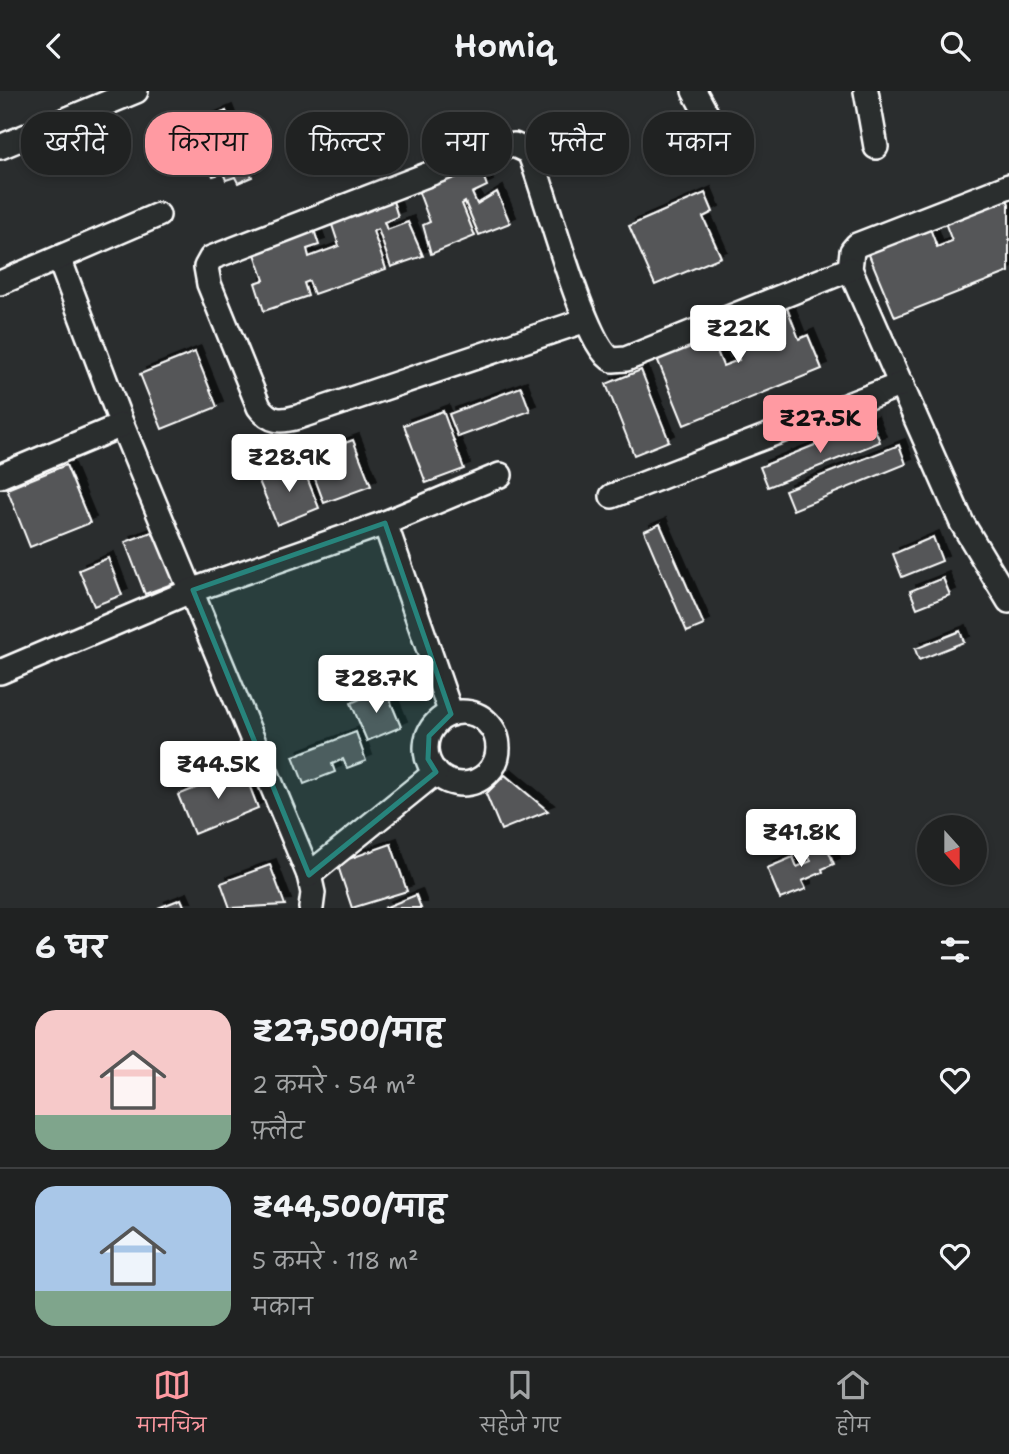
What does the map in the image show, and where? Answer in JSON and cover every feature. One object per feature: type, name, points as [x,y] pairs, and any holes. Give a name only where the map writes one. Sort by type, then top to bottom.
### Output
[{"type":"street","points":[[0,147],[136,91]]},
{"type":"street","points":[[694,91],[705,112]]},
{"type":"street","points":[[866,91],[876,148]]},
{"type":"street","points":[[586,320],[298,417],[277,421],[265,416],[259,407],[209,284],[206,267],[211,258],[494,149],[514,145],[522,146],[531,158],[586,320],[606,357],[626,359],[850,269]]},
{"type":"street","points":[[1009,186],[857,245],[852,251],[850,269],[962,523],[1009,601]]},
{"type":"street","points":[[0,283],[158,215]]},
{"type":"street","points":[[59,258],[122,425],[193,590],[309,875],[313,893],[311,908]]},
{"type":"street","points":[[612,496],[902,384]]},
{"type":"street","points":[[0,477],[122,425]]},
{"type":"street","points":[[0,672],[193,590],[384,523],[500,475]]},
{"type":"street","points":[[384,523],[451,714]]},
{"type":"street","points":[[451,714],[472,714],[490,725],[498,741],[496,759],[490,771],[475,782],[454,783],[436,772],[428,759],[427,742],[437,722],[451,714]]},
{"type":"street","points":[[309,875],[436,772]]},
{"type":"highlighted area","points":[[385,523],[451,714],[429,736],[428,759],[436,772],[309,875],[193,590]]},
{"type":"building","points":[[224,175],[252,177],[238,183],[235,177],[226,180]]},
{"type":"building","points":[[455,175],[483,175],[487,186],[472,193],[477,204],[497,192],[510,223],[479,235],[465,202],[462,204],[475,236],[431,254],[423,225],[430,222],[418,190]]},
{"type":"building","points":[[705,193],[713,212],[703,217],[721,257],[655,285],[629,226]]},
{"type":"building","points":[[1005,195],[1009,204],[1009,272],[895,317],[867,250],[929,226],[937,247],[952,241],[944,220]]},
{"type":"building","points":[[393,201],[398,217],[384,222],[387,230],[408,222],[423,256],[391,267],[378,229],[373,231],[386,269],[314,294],[309,281],[304,283],[308,296],[264,311],[255,283],[264,280],[253,248],[313,227],[319,245],[307,249],[309,257],[339,246],[331,222]]},
{"type":"building","points":[[785,303],[799,339],[808,335],[822,369],[684,425],[656,356],[710,334],[723,366],[739,360],[726,327]]},
{"type":"building","points":[[195,352],[217,407],[162,429],[140,374]]},
{"type":"building","points":[[641,370],[669,441],[634,455],[606,384]]},
{"type":"building","points":[[521,387],[530,411],[458,437],[449,414]]},
{"type":"building","points":[[443,411],[464,469],[426,483],[404,425]]},
{"type":"building","points":[[872,422],[880,442],[768,487],[760,467]]},
{"type":"building","points":[[353,440],[371,486],[324,503],[307,457]]},
{"type":"building","points":[[899,445],[906,464],[793,510],[785,490]]},
{"type":"building","points":[[301,463],[319,508],[277,525],[259,481]]},
{"type":"building","points":[[66,465],[90,523],[30,547],[7,489]]},
{"type":"building","points":[[660,524],[704,625],[687,632],[644,531]]},
{"type":"building","points":[[157,530],[177,582],[145,594],[125,542]]},
{"type":"building","points":[[933,537],[942,561],[902,577],[893,554]]},
{"type":"building","points":[[108,558],[122,595],[94,606],[79,570]]},
{"type":"building","points":[[943,578],[950,595],[917,608],[910,591]]},
{"type":"building","points":[[960,631],[964,642],[919,660],[915,649]]},
{"type":"building","points":[[385,688],[401,727],[367,741],[351,703]]},
{"type":"building","points":[[356,732],[366,761],[347,768],[343,759],[332,764],[335,772],[304,784],[293,756]]},
{"type":"building","points":[[243,769],[258,808],[194,834],[178,795]]},
{"type":"building","points":[[505,775],[548,811],[501,830],[486,794]]},
{"type":"building","points":[[822,835],[834,864],[802,881],[806,889],[780,899],[767,868],[793,857],[797,867],[811,861],[803,843]]},
{"type":"building","points":[[391,844],[407,891],[352,908],[337,863]]},
{"type":"building","points":[[270,865],[285,905],[230,908],[221,883]]},
{"type":"building","points":[[416,895],[421,908],[384,908]]},
{"type":"building","points":[[181,899],[185,908],[158,908]]}]
